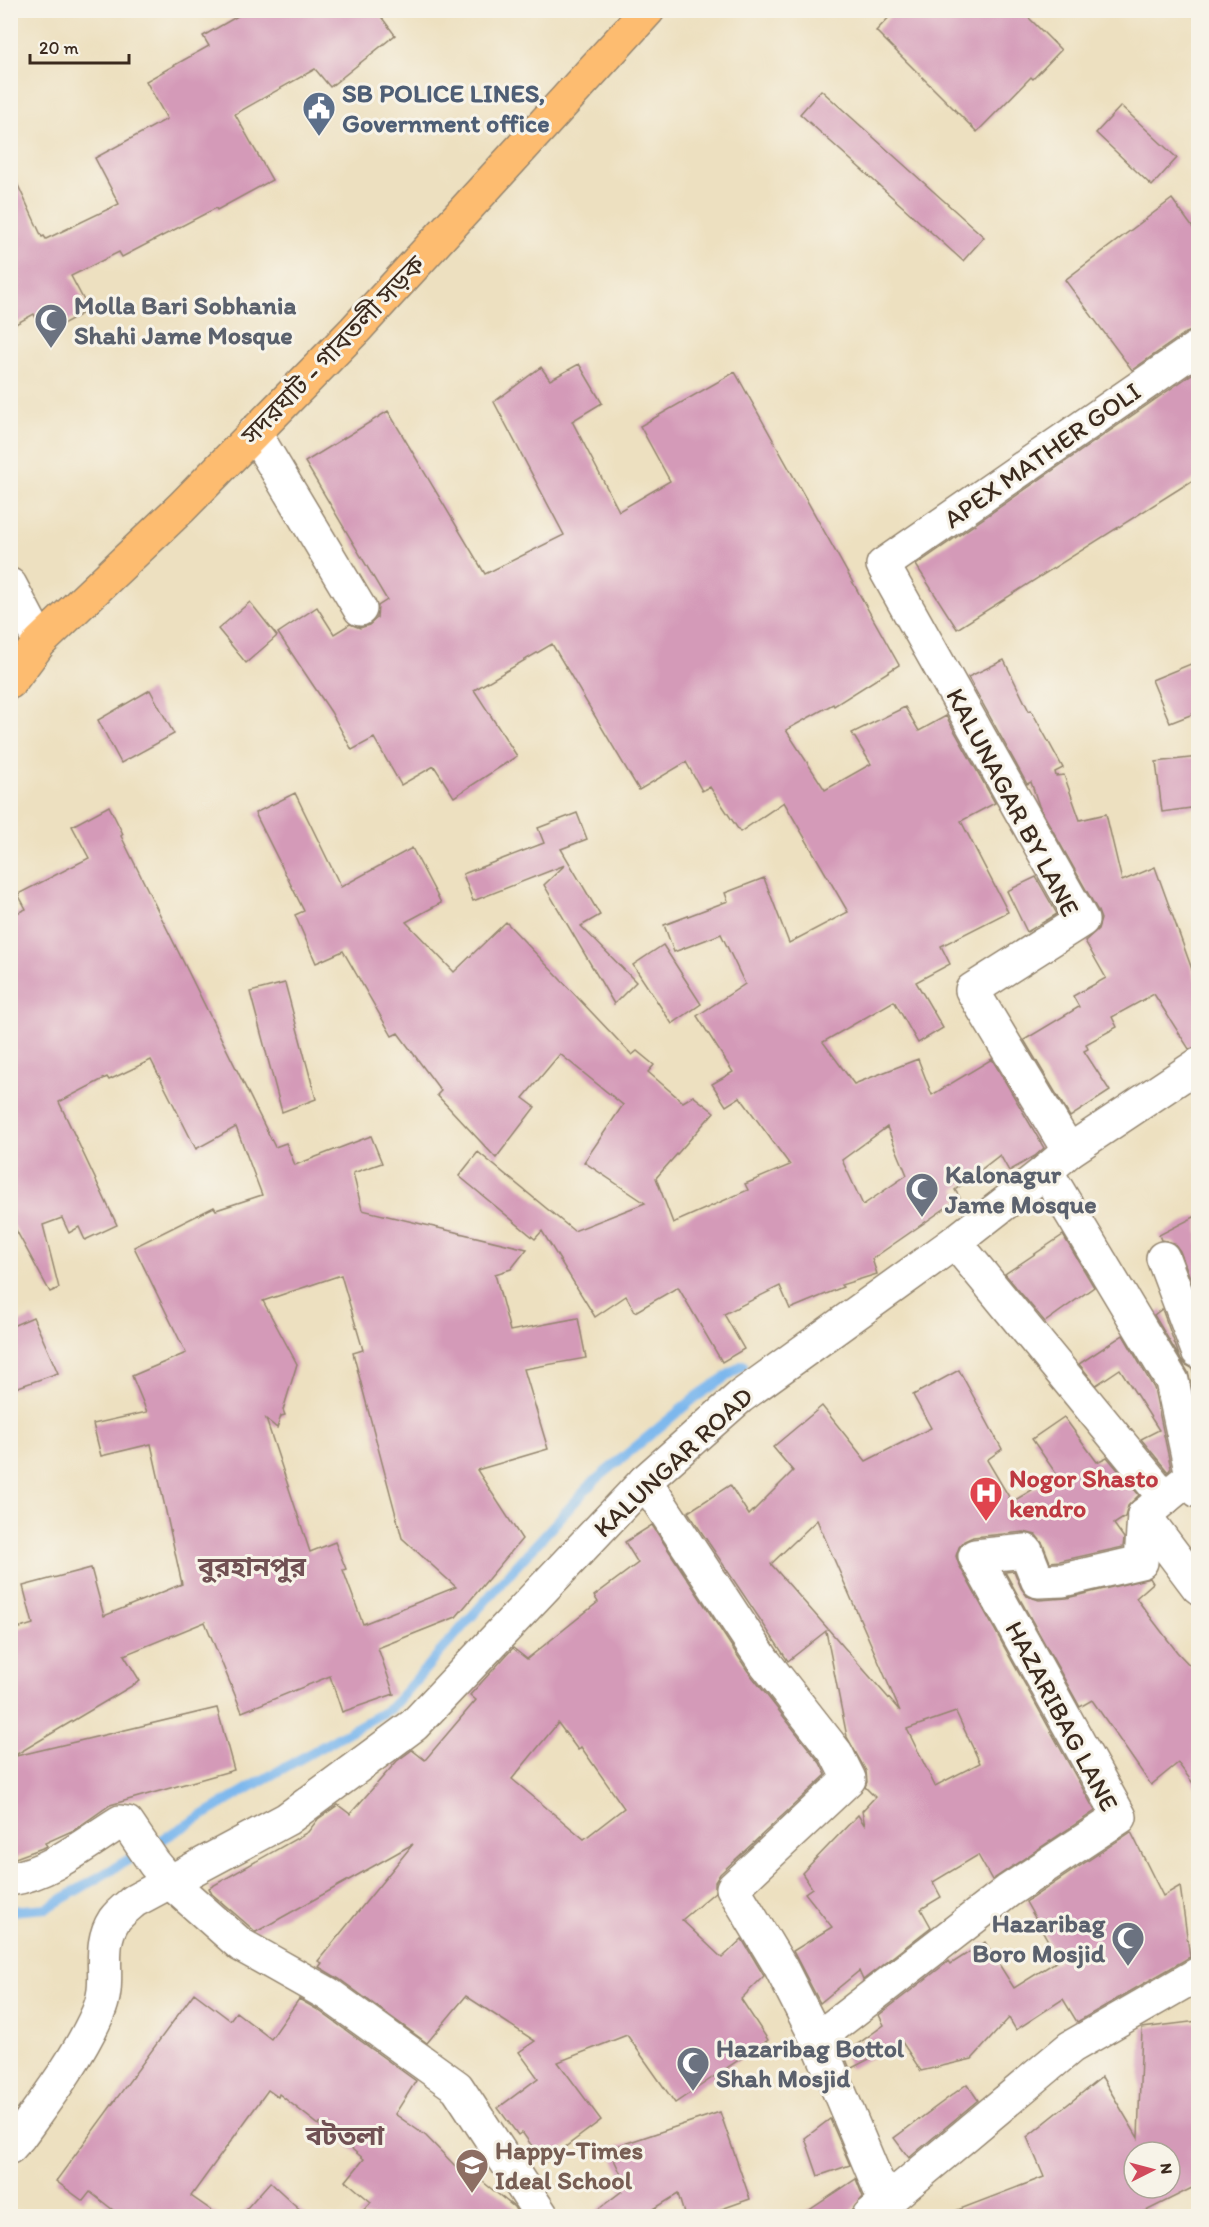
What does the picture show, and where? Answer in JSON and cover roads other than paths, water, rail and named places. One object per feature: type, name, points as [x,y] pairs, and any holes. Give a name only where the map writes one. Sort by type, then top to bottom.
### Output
[{"type":"highway","name":"সদরঘাট - গাবতলী সড়ক","points":[[10,682],[40,642],[183,507],[355,330],[648,10]]},
{"type":"street","name":"APEX MATHER GOLI","points":[[883,565],[1195,349],[1198,354]]},
{"type":"street","points":[[254,432],[360,609]]},
{"type":"street","name":"KALUNAGAR BY LANE","points":[[883,565],[1082,920],[972,990],[1058,1161]]},
{"type":"street","points":[[10,585],[40,642]]},
{"type":"street","name":"KALUNGAR ROAD","points":[[10,2147],[20,2138],[79,2052],[99,2011],[105,1992],[104,1949],[114,1919],[162,1872],[287,1819],[414,1725],[645,1482],[740,1397],[955,1242],[1058,1161],[1198,1065]]},
{"type":"street","points":[[1058,1161],[1172,1381],[1196,1479],[1155,1506]]},
{"type":"street","points":[[955,1242],[1155,1506],[1198,1587]]},
{"type":"street","points":[[1163,1258],[1198,1351]]},
{"type":"street","points":[[645,1482],[763,1660],[836,1753],[849,1779],[734,1888],[780,1966],[817,2039],[877,2209],[1071,2047],[1198,1974]]},
{"type":"street","name":"HAZARIBAG LANE","points":[[817,2039],[1008,1891],[1120,1817],[975,1556],[1026,1551],[1038,1581],[1063,1580],[1141,1562],[1155,1506]]},
{"type":"street","points":[[10,1879],[24,1877],[46,1868],[120,1822],[126,1823],[162,1872],[241,1946],[328,1994],[457,2087],[542,2217]]},
{"type":"waterway","points":[[10,1911],[47,1908],[259,1782],[391,1708],[592,1483],[696,1397],[743,1365]]},
{"type":"place","name":"SB POLICE LINES, Government office","points":[[319,137]]},
{"type":"place","name":"Molla Bari Sobhania Shahi Jame Mosque","points":[[51,349]]},
{"type":"place","name":"Kalonagur Jame Mosque","points":[[922,1218]]},
{"type":"place","name":"Nogor Shasto kendro","points":[[986,1522]]},
{"type":"place","name":"Hazaribag Boro Mosjid","points":[[1128,1967]]},
{"type":"place","name":"Hazaribag Bottol Shah Mosjid","points":[[693,2092]]},
{"type":"place","name":"Happy-Times Ideal School","points":[[472,2194]]},
{"type":"district","name":"বুরহানপুর","points":[[252,1566]]},
{"type":"district","name":"বটতলা","points":[[345,2135]]}]
